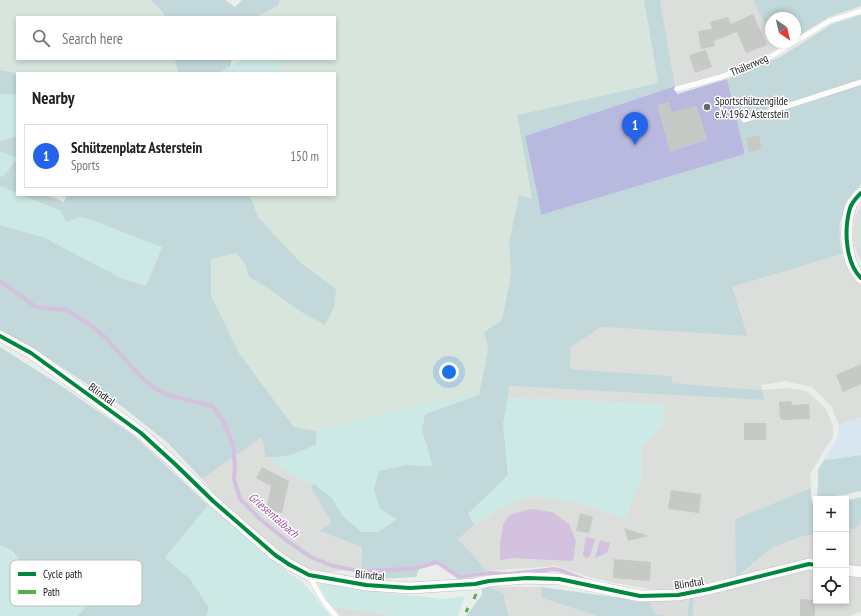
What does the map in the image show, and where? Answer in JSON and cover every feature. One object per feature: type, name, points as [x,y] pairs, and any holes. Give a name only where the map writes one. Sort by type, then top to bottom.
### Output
[{"type":"street","points":[[861,193],[850,206],[846,239],[849,257],[856,272],[861,278]]},
{"type":"street","name":"Blindtal","points":[[0,336],[31,353],[141,433],[213,501],[275,555],[309,575],[366,585],[410,588],[475,584],[489,581],[527,578],[559,579],[640,596],[678,595],[709,589],[809,564],[813,565]]},
{"type":"street","points":[[849,570],[861,572]]},
{"type":"lane","name":"Thälerweg","points":[[676,89],[721,77],[767,60],[830,21],[861,11]]},
{"type":"lane","points":[[744,120],[861,82]]},
{"type":"lane","points":[[309,575],[324,602],[336,616]]},
{"type":"shaded area","points":[[0,0],[150,0],[163,12],[165,16],[16,16],[16,60],[174,60],[179,72],[16,73],[0,70]]},
{"type":"shaded area","points":[[150,0],[225,0],[235,7],[242,0],[280,0],[278,6],[258,16],[165,16],[163,12]]},
{"type":"shaded area","points":[[280,0],[644,0],[658,83],[517,115],[532,199],[519,196],[509,243],[511,274],[502,320],[484,332],[488,349],[480,391],[316,431],[294,427],[239,353],[211,296],[211,258],[236,253],[245,264],[249,277],[325,325],[336,289],[300,262],[258,217],[250,196],[336,196],[336,72],[283,72],[283,60],[336,60],[336,16],[258,16],[278,6]]},
{"type":"shaded area","points":[[644,0],[660,0],[675,86],[525,136],[541,215],[745,154],[727,79],[780,57],[794,48],[801,48],[801,44],[832,24],[861,15],[861,185],[850,197],[841,218],[840,242],[842,254],[732,287],[748,336],[601,327],[571,347],[570,369],[672,376],[672,383],[762,390],[765,400],[509,386],[503,424],[508,475],[468,514],[474,525],[458,539],[487,571],[459,575],[438,560],[421,564],[416,577],[357,580],[361,568],[362,547],[319,531],[331,522],[311,487],[314,484],[332,498],[342,515],[361,532],[378,532],[397,519],[380,509],[374,489],[379,471],[406,465],[433,466],[422,430],[425,414],[479,395],[488,349],[484,332],[502,320],[511,274],[509,243],[519,195],[532,199],[517,115],[658,83]]},
{"type":"shaded area","points":[[660,0],[753,0],[765,25],[765,48],[777,49],[720,74],[675,86]]},
{"type":"shaded area","points":[[753,0],[861,0],[861,6],[829,17],[801,34],[801,12],[765,12],[765,25]]},
{"type":"shaded area","points":[[174,60],[231,60],[231,66],[221,72],[179,72]]},
{"type":"shaded area","points":[[242,60],[283,60],[283,72],[221,72]]},
{"type":"shaded area","points":[[0,70],[16,73],[16,95],[0,95]]},
{"type":"shaded area","points":[[727,79],[745,154],[541,215],[525,136],[675,86],[677,94]]},
{"type":"shaded area","points":[[0,95],[16,95],[16,137],[0,141]]},
{"type":"shaded area","points":[[16,137],[16,158],[0,151],[0,141]]},
{"type":"shaded area","points":[[0,151],[16,157],[3,177],[0,176]]},
{"type":"shaded area","points":[[16,159],[16,193],[0,186],[0,176],[3,177]]},
{"type":"shaded area","points":[[0,186],[16,193],[16,196],[24,196],[63,212],[89,219],[162,246],[146,286],[123,279],[43,237],[0,225]]},
{"type":"shaded area","points":[[24,196],[49,196],[64,202],[67,196],[250,196],[258,217],[300,262],[336,289],[334,307],[325,325],[303,313],[249,277],[245,264],[236,253],[211,259],[211,296],[239,353],[294,427],[316,431],[316,445],[288,456],[266,457],[262,437],[202,479],[168,443],[123,407],[45,356],[0,331],[0,225],[43,237],[123,279],[146,286],[162,247],[89,219],[79,217],[66,222],[61,211]]},
{"type":"shaded area","points":[[861,206],[861,262],[853,240],[854,221]]},
{"type":"shaded area","points":[[842,254],[846,266],[852,276],[861,285],[861,417],[839,425],[831,406],[812,387],[785,381],[762,385],[762,390],[672,383],[672,376],[570,369],[571,347],[600,327],[748,336],[732,287]]},
{"type":"shaded area","points":[[0,347],[63,387],[133,435],[208,505],[165,558],[190,579],[209,608],[206,616],[77,616],[88,606],[142,606],[142,560],[19,560],[12,551],[0,545]]},
{"type":"shaded area","points":[[509,386],[765,400],[762,390],[787,388],[807,391],[826,409],[833,426],[833,436],[810,474],[811,488],[735,519],[737,578],[724,579],[687,587],[655,590],[589,577],[556,566],[487,571],[457,539],[474,525],[501,507],[533,496],[575,502],[625,519],[641,478],[642,446],[663,426],[664,404],[508,398]]},
{"type":"shaded area","points":[[480,391],[479,395],[425,414],[422,430],[434,466],[406,465],[398,519],[378,532],[361,532],[342,515],[332,498],[314,484],[306,483],[266,457],[288,456],[316,445],[316,431]]},
{"type":"shaded area","points":[[508,398],[664,404],[663,426],[642,446],[641,478],[625,519],[575,502],[533,496],[501,507],[474,525],[468,514],[508,475],[503,424]]},
{"type":"shaded area","points":[[861,417],[861,455],[824,460],[838,436],[839,425]]},
{"type":"shaded area","points":[[262,437],[306,483],[314,484],[311,487],[331,522],[319,531],[362,547],[361,568],[318,574],[293,563],[217,497],[202,479]]},
{"type":"shaded area","points":[[861,455],[861,491],[835,496],[818,496],[818,470],[824,460]]},
{"type":"shaded area","points":[[811,488],[811,499],[813,506],[813,535],[804,536],[773,547],[736,578],[735,519]]},
{"type":"shaded area","points":[[861,497],[861,521],[855,529],[849,530],[849,500]]},
{"type":"shaded area","points":[[208,505],[240,530],[271,559],[290,574],[302,581],[330,616],[206,616],[209,607],[165,558]]},
{"type":"shaded area","points":[[530,509],[552,512],[569,524],[576,541],[573,561],[512,558],[500,560],[500,544],[503,525],[509,515]]},
{"type":"shaded area","points":[[861,521],[861,568],[849,566],[849,530],[855,529]]},
{"type":"shaded area","points":[[813,535],[813,563],[737,578],[773,547],[804,536]]},
{"type":"shaded area","points":[[586,537],[595,539],[590,556],[587,558],[583,556]]},
{"type":"shaded area","points":[[600,540],[610,543],[607,553],[595,558]]},
{"type":"shaded area","points":[[0,545],[11,551],[18,560],[10,560],[10,606],[88,606],[77,616],[0,616]]},
{"type":"shaded area","points":[[813,569],[813,604],[849,604],[849,573],[861,575],[861,611],[850,616],[693,616],[694,596]]},
{"type":"shaded area","points":[[318,583],[387,593],[445,599],[465,596],[458,616],[386,616],[386,614],[333,607],[327,600]]},
{"type":"shaded area","points":[[489,587],[541,587],[542,598],[597,616],[509,616],[504,599],[505,594]]},
{"type":"shaded area","points":[[489,587],[505,594],[504,599],[509,616],[466,616],[482,595],[482,588]]},
{"type":"shaded area","points":[[541,587],[650,602],[655,614],[667,616],[597,616],[542,598]]},
{"type":"shaded area","points":[[694,596],[693,616],[687,616],[689,599]]},
{"type":"shaded area","points":[[689,599],[687,616],[667,616],[655,614],[650,602]]},
{"type":"shaded area","points":[[333,607],[386,614],[386,616],[341,616]]},
{"type":"building","points":[[753,14],[765,41],[765,46],[746,53],[737,32],[714,41],[715,46],[701,49],[698,31],[712,29],[710,22],[728,17],[731,24]]},
{"type":"building","points":[[706,50],[712,67],[695,73],[689,55]]},
{"type":"building","points":[[669,102],[672,112],[697,106],[707,140],[670,152],[657,105]]},
{"type":"building","points":[[759,135],[762,149],[749,152],[746,138]]},
{"type":"building","points":[[861,364],[861,384],[843,392],[836,375]]},
{"type":"building","points":[[791,401],[792,405],[809,404],[810,419],[783,420],[780,418],[779,402]]},
{"type":"building","points":[[744,423],[766,423],[766,440],[744,440]]},
{"type":"building","points":[[262,467],[289,481],[282,513],[266,510],[271,486],[256,478]]},
{"type":"building","points":[[671,490],[701,494],[699,513],[668,509]]},
{"type":"building","points":[[580,513],[593,517],[589,533],[576,531]]},
{"type":"building","points":[[624,528],[649,536],[628,541]]},
{"type":"building","points":[[614,559],[651,562],[650,581],[613,578]]},
{"type":"building","points":[[800,599],[813,600],[813,604],[815,604],[815,616],[800,616]]},
{"type":"waterway","name":"Griesentalbach","points":[[0,281],[36,307],[66,310],[89,324],[105,337],[140,376],[153,387],[168,395],[212,406],[223,421],[233,444],[235,466],[234,479],[240,499],[259,518],[286,540],[311,557],[333,566],[366,572],[378,570],[413,569],[437,562],[459,577],[489,573],[507,574],[555,569],[585,580]]},
{"type":"marked path","points":[[474,599],[476,594]]},
{"type":"marked path","points":[[466,612],[468,608]]},
{"type":"cycle path","points":[[861,193],[850,208],[847,226],[847,245],[849,254],[852,263],[861,278]]},
{"type":"cycle path","points":[[0,336],[31,353],[141,433],[213,501],[275,555],[309,575],[366,585],[410,588],[475,584],[489,581],[527,578],[559,579],[640,596],[678,595],[709,589],[809,564],[813,565]]},
{"type":"place","name":"Sportschützengilde e.V. 1962 Asterstein","points":[[707,107]]},
{"type":"place","name":"Schützenplatz Asterstein","points":[[635,145]]}]
